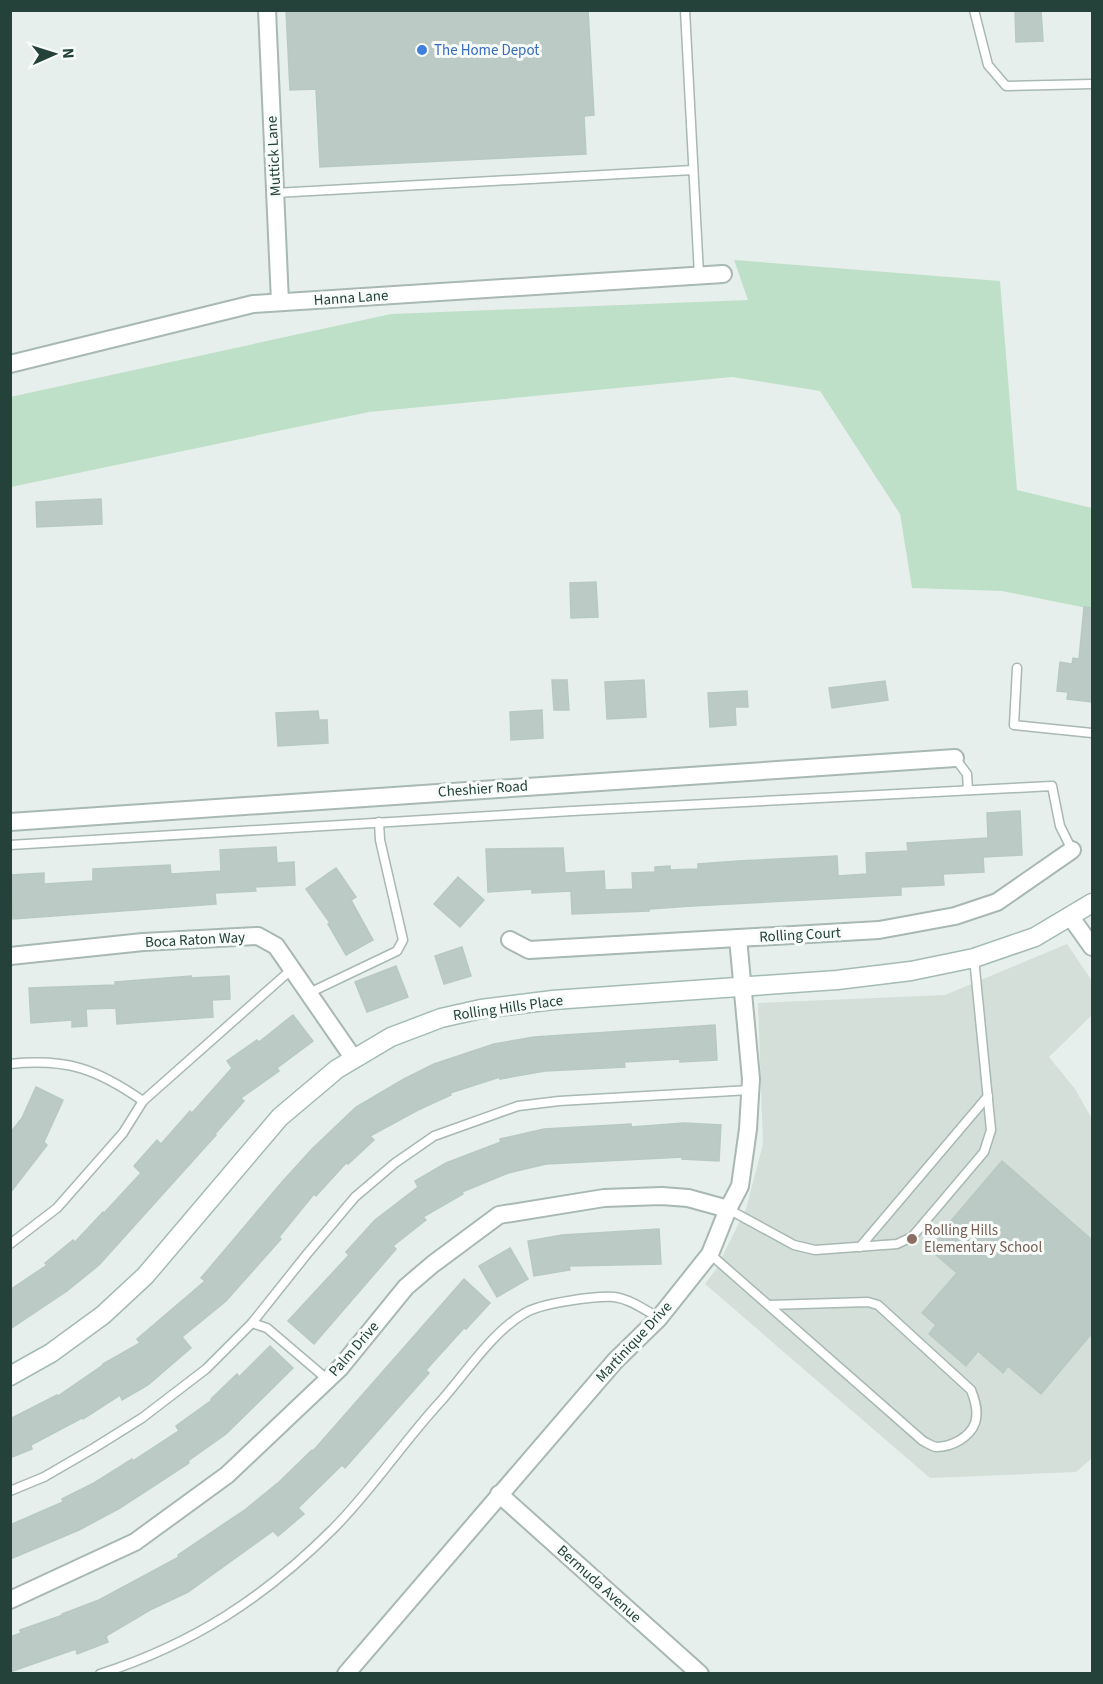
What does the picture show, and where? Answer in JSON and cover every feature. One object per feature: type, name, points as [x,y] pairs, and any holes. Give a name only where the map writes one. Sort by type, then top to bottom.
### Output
[{"type":"street","name":"Muttick Lane","points":[[267,10],[280,302]]},
{"type":"street","name":"Hanna Lane","points":[[10,364],[253,304],[723,274]]},
{"type":"street","name":"Cheshier Road","points":[[10,822],[955,758]]},
{"type":"street","name":"Rolling Court","points":[[510,940],[529,950],[879,930],[955,916],[997,902],[1072,850]]},
{"type":"street","name":"Rolling Hills Place","points":[[10,1376],[51,1353],[103,1315],[145,1276],[280,1117],[337,1069],[392,1037],[441,1018],[481,1009],[553,1000],[837,980],[911,971],[974,958],[1035,937],[1092,903]]},
{"type":"street","points":[[1070,916],[1092,947]]},
{"type":"street","name":"Boca Raton Way","points":[[10,956],[143,942],[258,936],[276,946],[354,1059]]},
{"type":"street","name":"Martinique Drive","points":[[346,1674],[615,1361],[659,1318],[710,1254],[740,1186],[748,1129],[750,1090],[738,938]]},
{"type":"street","name":"Palm Drive","points":[[10,1600],[135,1542],[227,1475],[340,1368],[406,1287],[499,1215],[603,1198],[662,1196],[688,1198],[728,1209]]},
{"type":"street","name":"Bermuda Avenue","points":[[499,1494],[700,1674]]},
{"type":"lane","points":[[685,10],[699,275]]},
{"type":"lane","points":[[974,10],[988,65],[1006,86],[1092,84]]},
{"type":"lane","points":[[275,193],[693,171]]},
{"type":"lane","points":[[1017,668],[1014,725],[1092,733]]},
{"type":"lane","points":[[955,758],[967,774],[968,790]]},
{"type":"lane","points":[[10,845],[379,822],[1052,786],[1060,826],[1072,850]]},
{"type":"lane","points":[[309,993],[397,951],[404,940],[380,840],[379,822]]},
{"type":"lane","points":[[728,1209],[794,1245],[815,1250],[897,1244],[912,1237],[984,1152],[991,1130],[974,958]]},
{"type":"lane","points":[[10,1244],[57,1208],[123,1133],[143,1101],[292,969]]},
{"type":"lane","points":[[10,1064],[35,1061],[70,1064],[96,1072],[143,1101]]},
{"type":"lane","points":[[10,1491],[44,1477],[142,1418],[206,1370],[252,1323],[355,1197],[395,1163],[434,1136],[518,1106],[560,1101],[750,1090]]},
{"type":"lane","points":[[860,1247],[988,1095]]},
{"type":"lane","points":[[710,1254],[923,1441],[935,1447],[952,1444],[966,1437],[975,1422],[976,1406],[971,1390],[878,1305],[868,1302],[769,1305]]},
{"type":"lane","points":[[100,1674],[154,1655],[204,1631],[278,1579],[334,1528],[418,1425],[480,1355],[506,1327],[526,1312],[547,1304],[614,1297],[630,1302],[659,1318]]},
{"type":"lane","points":[[252,1323],[267,1328],[328,1380]]},
{"type":"shaded area","name":"Rolling Hills Elementary School","points":[[1067,944],[1092,981],[1092,1015],[1049,1057],[1075,1089],[1092,1119],[1092,1458],[1076,1472],[930,1478],[705,1284],[716,1269],[746,1209],[763,1144],[758,1003],[945,995]]},
{"type":"green space","points":[[734,260],[1000,281],[1017,490],[1092,508],[1092,609],[1002,591],[912,588],[900,514],[820,391],[732,377],[369,412],[11,487],[10,397],[391,314],[748,300]]},
{"type":"building","name":"The Home Depot","points":[[286,10],[588,10],[594,115],[584,116],[586,154],[320,167],[316,89],[290,90]]},
{"type":"building","points":[[1015,10],[1041,10],[1043,41],[1016,42]]},
{"type":"building","points":[[101,499],[102,524],[37,527],[36,502]]},
{"type":"building","points":[[596,582],[598,617],[571,618],[570,583]]},
{"type":"building","points":[[1084,607],[1092,608],[1092,702],[1067,699],[1068,692],[1057,691],[1060,662],[1072,664],[1073,658],[1079,659]]},
{"type":"building","points":[[552,680],[567,680],[569,710],[554,710]]},
{"type":"building","points":[[644,680],[646,717],[607,719],[605,682]]},
{"type":"building","points":[[885,681],[888,700],[832,708],[829,688]]},
{"type":"building","points":[[747,691],[748,707],[735,707],[736,725],[710,727],[708,693]]},
{"type":"building","points":[[542,710],[543,738],[511,740],[510,712]]},
{"type":"building","points":[[318,711],[319,720],[327,720],[328,743],[278,746],[276,713]]},
{"type":"building","points":[[1020,811],[1022,855],[983,857],[984,872],[943,874],[944,885],[901,887],[901,895],[572,914],[571,891],[532,893],[532,889],[488,892],[486,849],[563,848],[565,873],[604,871],[605,890],[633,889],[632,873],[655,872],[655,867],[670,866],[670,870],[698,869],[698,864],[738,861],[837,856],[838,876],[867,874],[866,853],[908,851],[907,843],[988,838],[987,813]]},
{"type":"building","points":[[276,847],[277,863],[294,862],[295,885],[255,887],[256,891],[215,893],[216,904],[13,919],[11,875],[44,873],[44,884],[93,881],[93,869],[170,865],[171,874],[221,871],[220,850]]},
{"type":"building","points":[[336,868],[356,897],[351,900],[373,940],[346,955],[328,924],[330,923],[306,889]]},
{"type":"building","points":[[458,877],[484,900],[460,927],[434,904]]},
{"type":"building","points":[[462,947],[471,976],[444,984],[435,956]]},
{"type":"building","points":[[396,966],[408,997],[367,1012],[355,982]]},
{"type":"building","points":[[191,976],[191,978],[229,976],[230,999],[212,1000],[213,1017],[117,1024],[116,1008],[86,1009],[87,1026],[72,1027],[72,1020],[31,1023],[29,988],[115,985],[115,982]]},
{"type":"building","points":[[293,1015],[313,1041],[277,1068],[279,1071],[241,1098],[244,1101],[216,1135],[99,1265],[67,1291],[10,1329],[10,1290],[47,1265],[45,1263],[73,1240],[75,1242],[104,1213],[141,1173],[134,1166],[157,1140],[161,1144],[190,1111],[192,1113],[232,1068],[227,1061],[257,1040],[259,1042]]},
{"type":"building","points":[[715,1025],[717,1060],[624,1062],[625,1067],[545,1071],[500,1079],[500,1077],[450,1093],[451,1095],[370,1136],[374,1140],[348,1164],[346,1163],[316,1196],[314,1194],[279,1237],[281,1239],[226,1301],[182,1337],[191,1348],[148,1385],[122,1400],[120,1395],[83,1419],[31,1445],[32,1449],[10,1458],[10,1419],[58,1396],[103,1364],[140,1343],[137,1339],[205,1281],[201,1278],[282,1182],[312,1149],[356,1107],[434,1064],[494,1044],[534,1037]]},
{"type":"building","points":[[36,1087],[63,1100],[44,1142],[47,1145],[10,1193],[10,1133],[22,1118]]},
{"type":"building","points":[[684,1123],[721,1125],[719,1161],[682,1159],[683,1157],[546,1164],[508,1173],[462,1192],[463,1194],[423,1217],[426,1220],[393,1246],[396,1249],[314,1344],[288,1321],[349,1255],[346,1252],[375,1220],[418,1187],[415,1181],[446,1163],[501,1142],[500,1139],[544,1129]]},
{"type":"building","points":[[1002,1161],[1092,1240],[1092,1333],[1041,1394],[1008,1366],[1003,1373],[978,1351],[966,1366],[929,1334],[936,1325],[922,1313],[957,1273],[928,1248]]},
{"type":"building","points":[[659,1229],[661,1264],[569,1266],[570,1270],[534,1276],[528,1241],[562,1235]]},
{"type":"building","points":[[510,1248],[528,1279],[497,1297],[479,1266]]},
{"type":"building","points":[[464,1279],[490,1303],[426,1370],[429,1373],[345,1468],[342,1465],[298,1508],[304,1514],[278,1536],[273,1531],[188,1592],[150,1610],[106,1636],[108,1642],[77,1654],[76,1649],[10,1672],[10,1637],[21,1633],[20,1630],[99,1600],[179,1557],[178,1555],[246,1509],[279,1482],[313,1451]]},
{"type":"building","points":[[270,1346],[293,1368],[226,1434],[188,1461],[189,1463],[120,1508],[79,1530],[10,1559],[10,1525],[63,1502],[62,1499],[94,1483],[132,1459],[133,1461],[179,1431],[176,1426],[212,1400],[237,1374],[239,1377]]},
{"type":"place","name":"The Home Depot","points":[[422,50]]},
{"type":"place","name":"Rolling Hills Elementary School","points":[[912,1239]]}]
